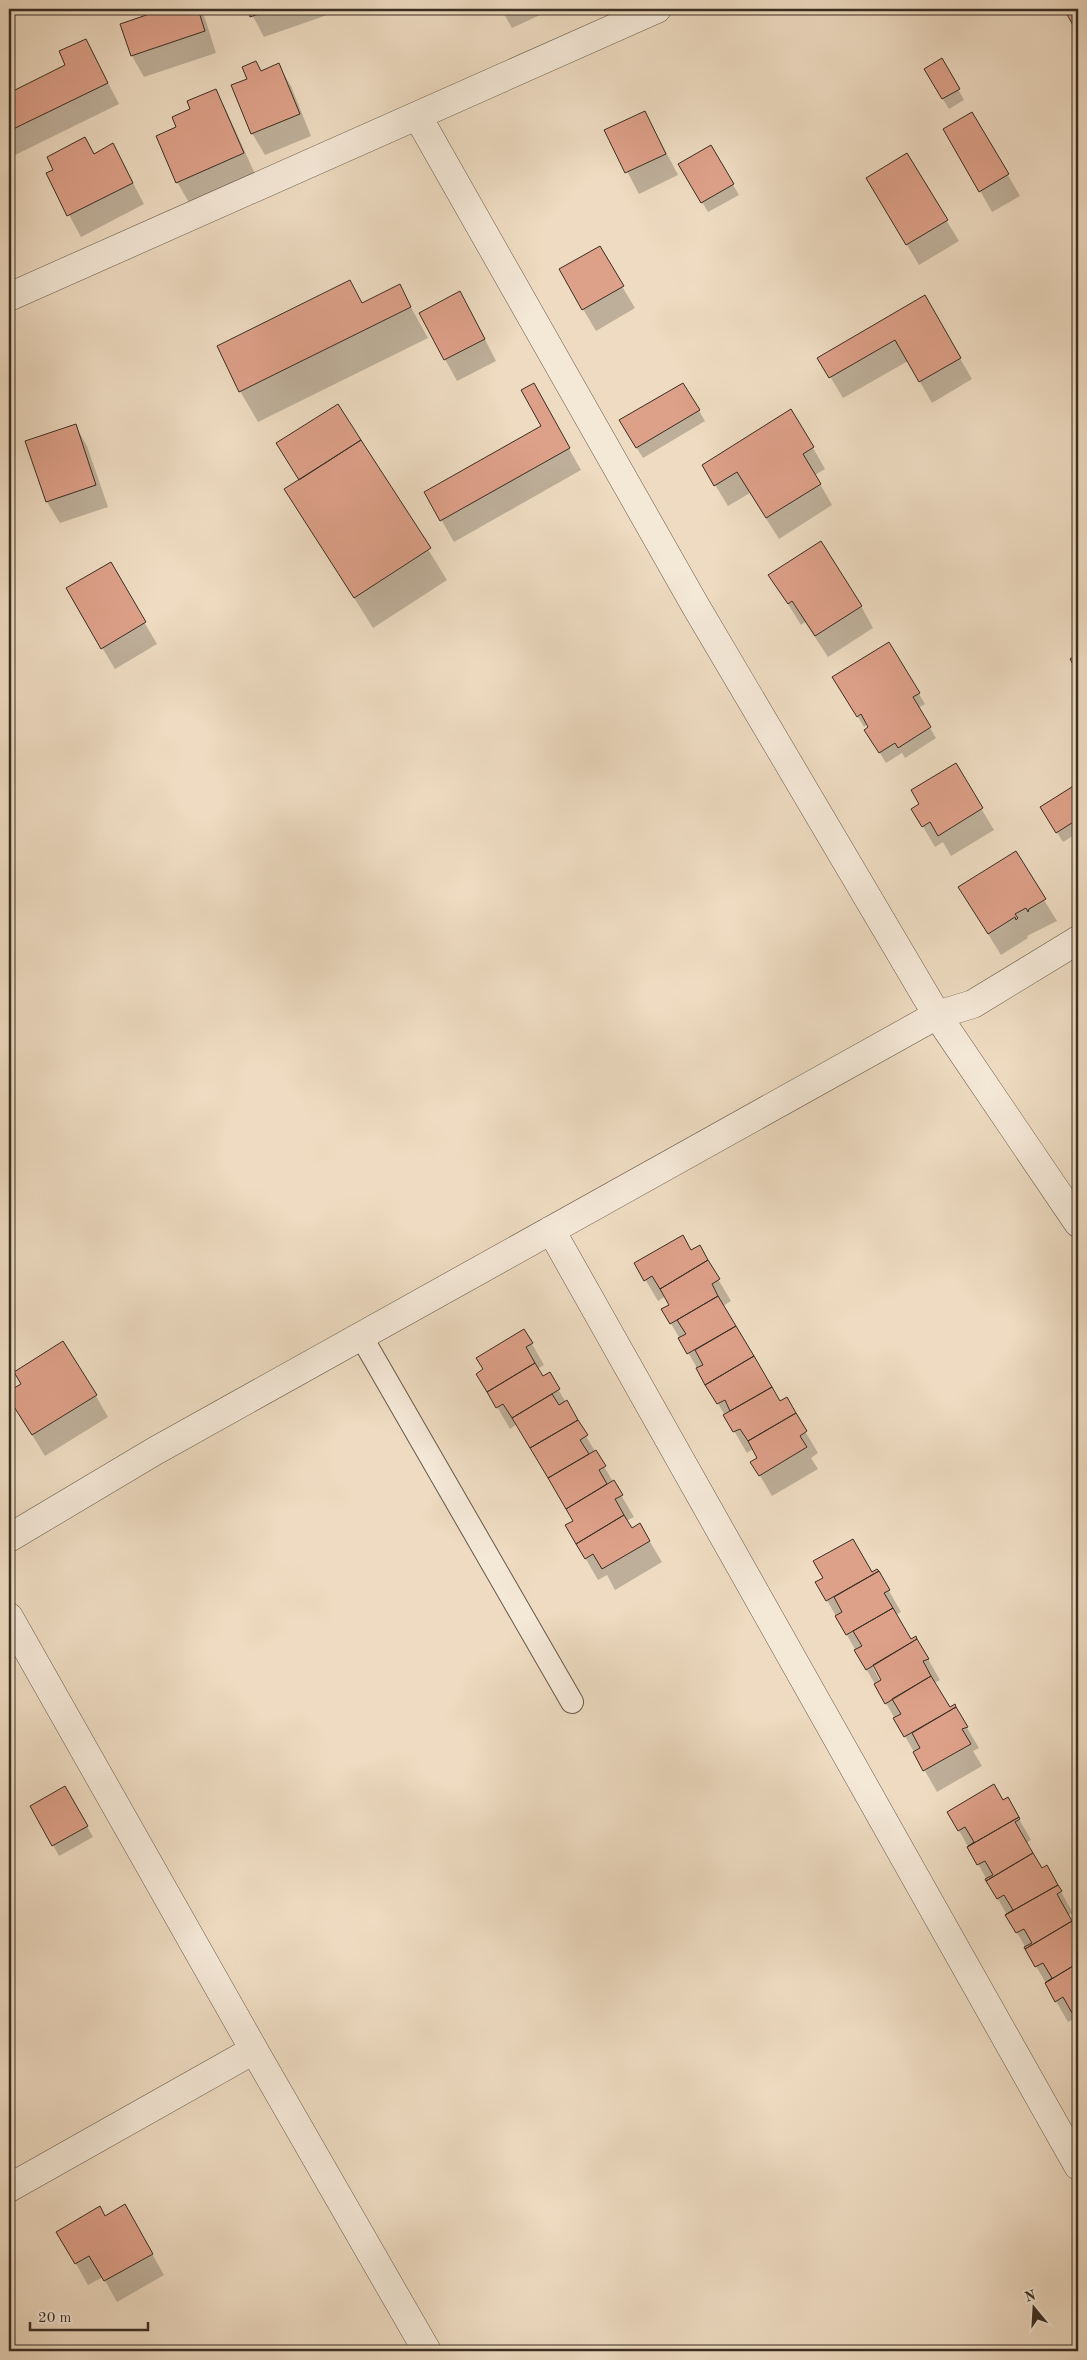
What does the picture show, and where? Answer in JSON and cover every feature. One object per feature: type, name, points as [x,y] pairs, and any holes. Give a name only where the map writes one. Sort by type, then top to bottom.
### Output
[{"type":"street","points":[[9,297],[418,117],[657,9]]},
{"type":"street","points":[[418,117],[695,605],[938,1015],[1078,1223]]},
{"type":"street","points":[[9,1538],[155,1450],[938,1015],[973,1004],[1078,940]]},
{"type":"street","points":[[551,1230],[1078,2166]]},
{"type":"street","points":[[9,1617],[427,2351]]},
{"type":"street","points":[[9,2188],[254,2050]]},
{"type":"lane","points":[[361,1336],[572,1702]]},
{"type":"building","points":[[164,9],[198,9],[205,31],[131,56],[120,24]]},
{"type":"building","points":[[248,9],[273,9],[250,17]]},
{"type":"building","points":[[1064,9],[1078,9],[1078,34]]},
{"type":"building","points":[[86,39],[108,83],[9,131],[9,93],[65,65],[59,51]]},
{"type":"building","points":[[942,58],[960,89],[942,99],[924,69]]},
{"type":"building","points":[[256,61],[261,71],[279,63],[300,114],[251,134],[231,85],[247,79],[242,67]]},
{"type":"building","points":[[216,89],[244,153],[176,183],[156,136],[176,127],[172,117],[190,109],[187,101]]},
{"type":"building","points":[[645,111],[666,154],[625,173],[604,130]]},
{"type":"building","points":[[972,112],[1009,174],[979,192],[943,129]]},
{"type":"building","points":[[85,137],[94,154],[113,143],[133,183],[67,216],[46,173],[53,170],[47,157]]},
{"type":"building","points":[[711,145],[734,184],[701,203],[678,164]]},
{"type":"building","points":[[907,153],[948,220],[906,245],[866,178]]},
{"type":"building","points":[[600,246],[624,286],[582,310],[559,269]]},
{"type":"building","points":[[350,280],[362,303],[400,284],[411,307],[239,392],[217,346]]},
{"type":"building","points":[[460,291],[485,339],[444,360],[419,313]]},
{"type":"building","points":[[925,295],[961,358],[919,382],[895,340],[829,378],[817,358]]},
{"type":"building","points":[[534,383],[570,448],[440,521],[424,492],[541,426],[521,390]]},
{"type":"building","points":[[683,383],[700,410],[636,448],[619,420]]},
{"type":"building","points":[[338,404],[361,440],[299,480],[276,443]]},
{"type":"building","points":[[791,409],[814,447],[803,454],[821,484],[766,518],[737,472],[714,486],[702,465]]},
{"type":"building","points":[[76,424],[96,485],[46,502],[25,441]]},
{"type":"building","points":[[361,440],[431,548],[354,598],[284,489]]},
{"type":"building","points":[[821,541],[862,606],[815,636],[792,601],[788,604],[768,575]]},
{"type":"building","points":[[111,562],[146,622],[101,649],[66,588]]},
{"type":"building","points":[[889,642],[920,693],[913,697],[931,727],[898,748],[895,743],[879,753],[864,730],[868,727],[861,714],[857,717],[832,677]]},
{"type":"building","points":[[1078,654],[1078,673],[1070,659]]},
{"type":"building","points":[[956,763],[983,808],[938,836],[930,822],[922,827],[911,809],[919,804],[911,790]]},
{"type":"building","points":[[1075,785],[1078,789],[1078,819],[1056,833],[1040,807]]},
{"type":"building","points":[[1016,851],[1046,899],[1029,909],[1028,912],[1026,908],[1015,914],[1018,918],[1016,920],[1015,917],[988,934],[958,887]]},
{"type":"building","points":[[683,1235],[691,1250],[700,1245],[708,1260],[660,1289],[652,1276],[644,1281],[634,1263]]},
{"type":"building","points":[[708,1260],[720,1279],[712,1284],[718,1296],[670,1324],[661,1309],[669,1305],[660,1289]]},
{"type":"building","points":[[718,1296],[736,1326],[687,1354],[678,1338],[686,1334],[677,1320]]},
{"type":"building","points":[[736,1326],[754,1356],[705,1385],[696,1368],[703,1365],[695,1350]]},
{"type":"building","points":[[524,1329],[533,1343],[526,1347],[535,1363],[487,1392],[476,1374],[483,1369],[476,1358]]},
{"type":"building","points":[[63,1341],[97,1395],[32,1435],[9,1399],[9,1391],[21,1384],[14,1372]]},
{"type":"building","points":[[754,1356],[772,1387],[730,1411],[725,1400],[717,1404],[705,1385]]},
{"type":"building","points":[[535,1363],[543,1376],[550,1372],[560,1389],[512,1418],[503,1404],[496,1408],[487,1392]]},
{"type":"building","points":[[772,1387],[780,1401],[787,1397],[796,1413],[748,1441],[740,1429],[733,1432],[723,1415]]},
{"type":"building","points":[[552,1394],[559,1405],[567,1400],[578,1420],[530,1448],[512,1418]]},
{"type":"building","points":[[796,1413],[807,1431],[800,1436],[807,1447],[759,1476],[750,1462],[757,1458],[748,1441]]},
{"type":"building","points":[[578,1420],[588,1435],[580,1440],[589,1454],[548,1478],[530,1448]]},
{"type":"building","points":[[596,1450],[606,1466],[599,1470],[607,1484],[566,1509],[548,1478]]},
{"type":"building","points":[[614,1480],[623,1495],[615,1499],[624,1515],[576,1544],[565,1525],[573,1521],[566,1509]]},
{"type":"building","points":[[624,1515],[632,1528],[640,1523],[650,1541],[602,1569],[593,1554],[585,1559],[576,1544]]},
{"type":"building","points":[[853,1539],[872,1572],[877,1569],[879,1571],[826,1601],[815,1582],[823,1578],[813,1561]]},
{"type":"building","points":[[879,1571],[890,1590],[884,1593],[893,1608],[846,1635],[835,1616],[842,1612],[834,1597]]},
{"type":"building","points":[[893,1608],[911,1639],[916,1636],[917,1639],[866,1670],[854,1650],[862,1646],[853,1631]]},
{"type":"building","points":[[917,1639],[929,1659],[923,1661],[931,1676],[885,1704],[874,1684],[881,1680],[873,1665]]},
{"type":"building","points":[[931,1676],[950,1707],[955,1704],[956,1707],[904,1737],[893,1718],[901,1714],[892,1699]]},
{"type":"building","points":[[956,1707],[968,1727],[962,1729],[971,1744],[923,1771],[913,1752],[920,1748],[912,1733]]},
{"type":"building","points":[[994,1784],[1003,1800],[1008,1797],[1019,1817],[967,1847],[974,1842],[965,1827],[958,1831],[947,1812]]},
{"type":"building","points":[[65,1786],[88,1826],[52,1846],[30,1806]]},
{"type":"building","points":[[1019,1817],[1020,1819],[1015,1822],[1033,1853],[986,1881],[985,1879],[993,1875],[985,1861],[977,1865],[967,1847]]},
{"type":"building","points":[[1033,1853],[1042,1868],[1047,1865],[1058,1885],[1005,1915],[1013,1910],[1004,1895],[997,1899],[986,1881]]},
{"type":"building","points":[[1058,1885],[1062,1891],[1057,1894],[1072,1921],[1025,1949],[1024,1947],[1032,1943],[1024,1929],[1016,1933],[1005,1915]]},
{"type":"building","points":[[1072,1921],[1078,1932],[1078,1963],[1045,1983],[1052,1978],[1043,1963],[1035,1967],[1025,1949]]},
{"type":"building","points":[[1078,1963],[1078,2009],[1072,2013],[1063,1997],[1055,2002],[1045,1983]]},
{"type":"building","points":[[125,2204],[153,2254],[104,2281],[89,2256],[75,2264],[56,2232],[100,2206],[105,2216]]}]
